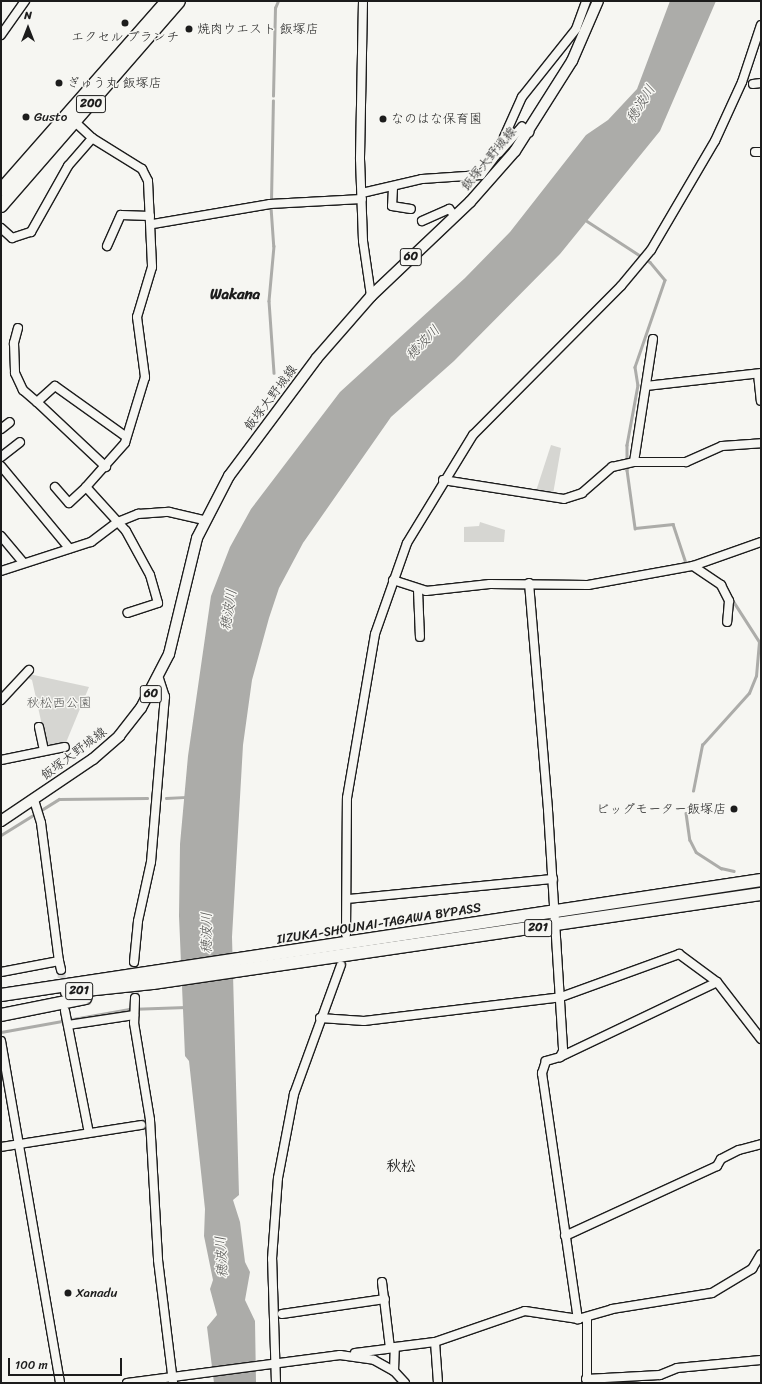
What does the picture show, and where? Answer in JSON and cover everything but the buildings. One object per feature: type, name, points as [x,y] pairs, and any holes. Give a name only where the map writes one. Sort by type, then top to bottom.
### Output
[{"type":"highway","name":"200","points":[[1,190],[167,1]]},
{"type":"highway","name":"200","points":[[1,206],[179,1]]},
{"type":"highway","name":"IIZUKA-SHOUNAI-TAGAWA BYPASS","points":[[315,954],[555,911],[761,880]]},
{"type":"highway","name":"IIZUKA-SHOUNAI-TAGAWA BYPASS","points":[[3,994],[152,978],[315,954],[556,925],[761,894]]},
{"type":"highway","name":"IIZUKA-SHOUNAI-TAGAWA BYPASS","points":[[3,994],[152,978]]},
{"type":"highway","points":[[4,1014],[152,978]]},
{"type":"main road","name":"飯塚大野城線","points":[[1,821],[35,802],[93,759],[119,736],[159,679],[176,629],[193,552],[204,520],[229,476],[278,408],[371,296],[493,178],[529,132],[572,61],[598,1]]},
{"type":"street","points":[[1,35],[25,1]]},
{"type":"street","points":[[363,1],[362,196],[371,296]]},
{"type":"street","points":[[496,155],[522,97],[576,29],[586,1]]},
{"type":"street","points":[[346,934],[348,898],[344,881],[347,798],[375,634],[406,543],[444,480],[492,412],[621,286],[651,250],[716,141],[742,82],[761,25]]},
{"type":"street","points":[[55,487],[70,503],[106,467],[125,443],[125,436],[145,377],[137,317],[152,267],[152,220],[145,172],[92,138],[75,122]]},
{"type":"street","points":[[107,246],[121,215],[152,220],[270,204],[362,196],[422,179],[481,175],[496,155],[522,127],[529,132]]},
{"type":"street","points":[[1,228],[12,238],[31,232],[68,166],[92,138]]},
{"type":"street","points":[[393,188],[392,206],[411,209]]},
{"type":"street","points":[[422,221],[439,216],[449,209],[455,216]]},
{"type":"street","points":[[18,328],[14,343],[15,373],[23,390],[38,402],[106,467]]},
{"type":"street","points":[[634,462],[653,339]]},
{"type":"street","points":[[646,386],[760,373],[761,401]]},
{"type":"street","points":[[38,402],[55,386],[125,436]]},
{"type":"street","points":[[1,429],[10,422]]},
{"type":"street","points":[[1,457],[20,442]]},
{"type":"street","points":[[444,480],[564,499],[582,493],[612,467],[634,462],[686,462],[722,446],[761,443]]},
{"type":"street","points":[[1,466],[69,548]]},
{"type":"street","points":[[86,487],[118,522],[136,547],[158,600],[153,607],[128,613]]},
{"type":"street","points":[[1,571],[91,542],[118,522],[162,511],[204,520]]},
{"type":"street","points":[[1,536],[24,563]]},
{"type":"street","points":[[393,580],[418,590],[529,583],[588,585],[693,566],[761,542]]},
{"type":"street","points":[[693,566],[721,585],[729,601],[727,622]]},
{"type":"street","points":[[529,583],[561,997],[560,1057]]},
{"type":"street","points":[[418,590],[420,637]]},
{"type":"street","points":[[1,700],[29,670]]},
{"type":"street","points":[[134,962],[138,921],[151,862],[165,697],[159,679]]},
{"type":"street","points":[[39,727],[44,750]]},
{"type":"street","points":[[1,760],[64,747]]},
{"type":"street","points":[[35,802],[39,818],[60,970]]},
{"type":"street","points":[[348,898],[553,879]]},
{"type":"street","points":[[320,1018],[364,1022],[561,997],[679,954],[716,982],[761,1038]]},
{"type":"street","points":[[1,972],[59,961]]},
{"type":"street","points":[[276,1383],[274,1366],[272,1259],[278,1178],[294,1094],[320,1018],[341,965]]},
{"type":"street","points":[[578,1319],[542,1073],[546,1061],[560,1057],[716,982]]},
{"type":"street","points":[[89,1133],[66,1018],[134,1007],[150,1120],[158,1260],[173,1379]]},
{"type":"street","points":[[1,1041],[60,1383]]},
{"type":"street","points":[[1,1147],[141,1125]]},
{"type":"street","points":[[565,1236],[717,1166],[721,1159],[739,1150],[761,1144]]},
{"type":"street","points":[[128,1383],[173,1379],[274,1366],[435,1342],[525,1311],[578,1319],[587,1318],[612,1309],[712,1293],[752,1269],[761,1254]]},
{"type":"street","points":[[752,1269],[761,1269]]},
{"type":"street","points":[[382,1282],[394,1371]]},
{"type":"street","points":[[282,1314],[385,1299]]},
{"type":"street","points":[[587,1318],[587,1381],[660,1375],[677,1368],[761,1360]]},
{"type":"street","points":[[435,1342],[438,1383]]},
{"type":"street","points":[[340,1355],[374,1360],[394,1371],[405,1383]]},
{"type":"street","points":[[274,1366],[282,1383]]},
{"type":"green space","points":[[551,445],[561,448],[553,494],[536,491]]},
{"type":"green space","points":[[480,522],[505,530],[504,542],[464,542],[464,527],[479,526]]},
{"type":"green space","name":"秋松西公園","points":[[29,674],[89,687],[65,745],[47,748],[32,680],[27,677]]},
{"type":"water","name":"穂波川","points":[[670,1],[716,1],[660,131],[560,254],[454,361],[391,417],[303,543],[279,588],[269,618],[252,680],[243,745],[232,937],[239,1195],[233,1200],[240,1222],[245,1262],[250,1272],[245,1300],[255,1321],[256,1383],[214,1383],[207,1327],[217,1315],[210,1289],[213,1280],[204,1236],[205,1209],[189,1061],[185,1056],[179,916],[180,844],[188,756],[211,596],[230,547],[251,509],[340,392],[465,278],[510,232],[586,135],[608,120],[637,89]]},
{"type":"waterway","points":[[273,96],[275,8],[278,1]]},
{"type":"waterway","points":[[271,201],[273,101]]},
{"type":"waterway","points":[[271,207],[274,246],[269,301],[274,373]]},
{"type":"waterway","points":[[587,221],[650,262],[665,280],[635,367],[638,385],[627,445],[627,470],[635,528],[673,524],[686,563]]},
{"type":"waterway","points":[[693,791],[702,745],[749,693],[756,676],[759,642],[732,600]]},
{"type":"waterway","points":[[166,798],[187,797]]},
{"type":"waterway","points":[[1,835],[59,799],[147,798]]},
{"type":"waterway","points":[[686,813],[690,840],[696,852],[721,868],[734,871]]},
{"type":"waterway","points":[[1,1032],[129,1009],[186,1007]]},
{"type":"tunnel","points":[[134,962],[135,998]]},
{"type":"tunnel","points":[[61,970],[63,990]]},
{"type":"place","name":"エクセル ブランチ","points":[[125,23]]},
{"type":"place","name":"焼肉ウエスト 飯塚店","points":[[189,29]]},
{"type":"place","name":"ぎゅう丸 飯塚店","points":[[59,83]]},
{"type":"place","name":"Gusto","points":[[26,117]]},
{"type":"place","name":"なのはな保育園","points":[[383,119]]},
{"type":"place","name":"ビッグモーター飯塚店","points":[[734,809]]},
{"type":"place","name":"Xanadu","points":[[68,1293]]},
{"type":"district","name":"Wakana","points":[[235,295]]},
{"type":"district","name":"秋松","points":[[401,1167]]}]
